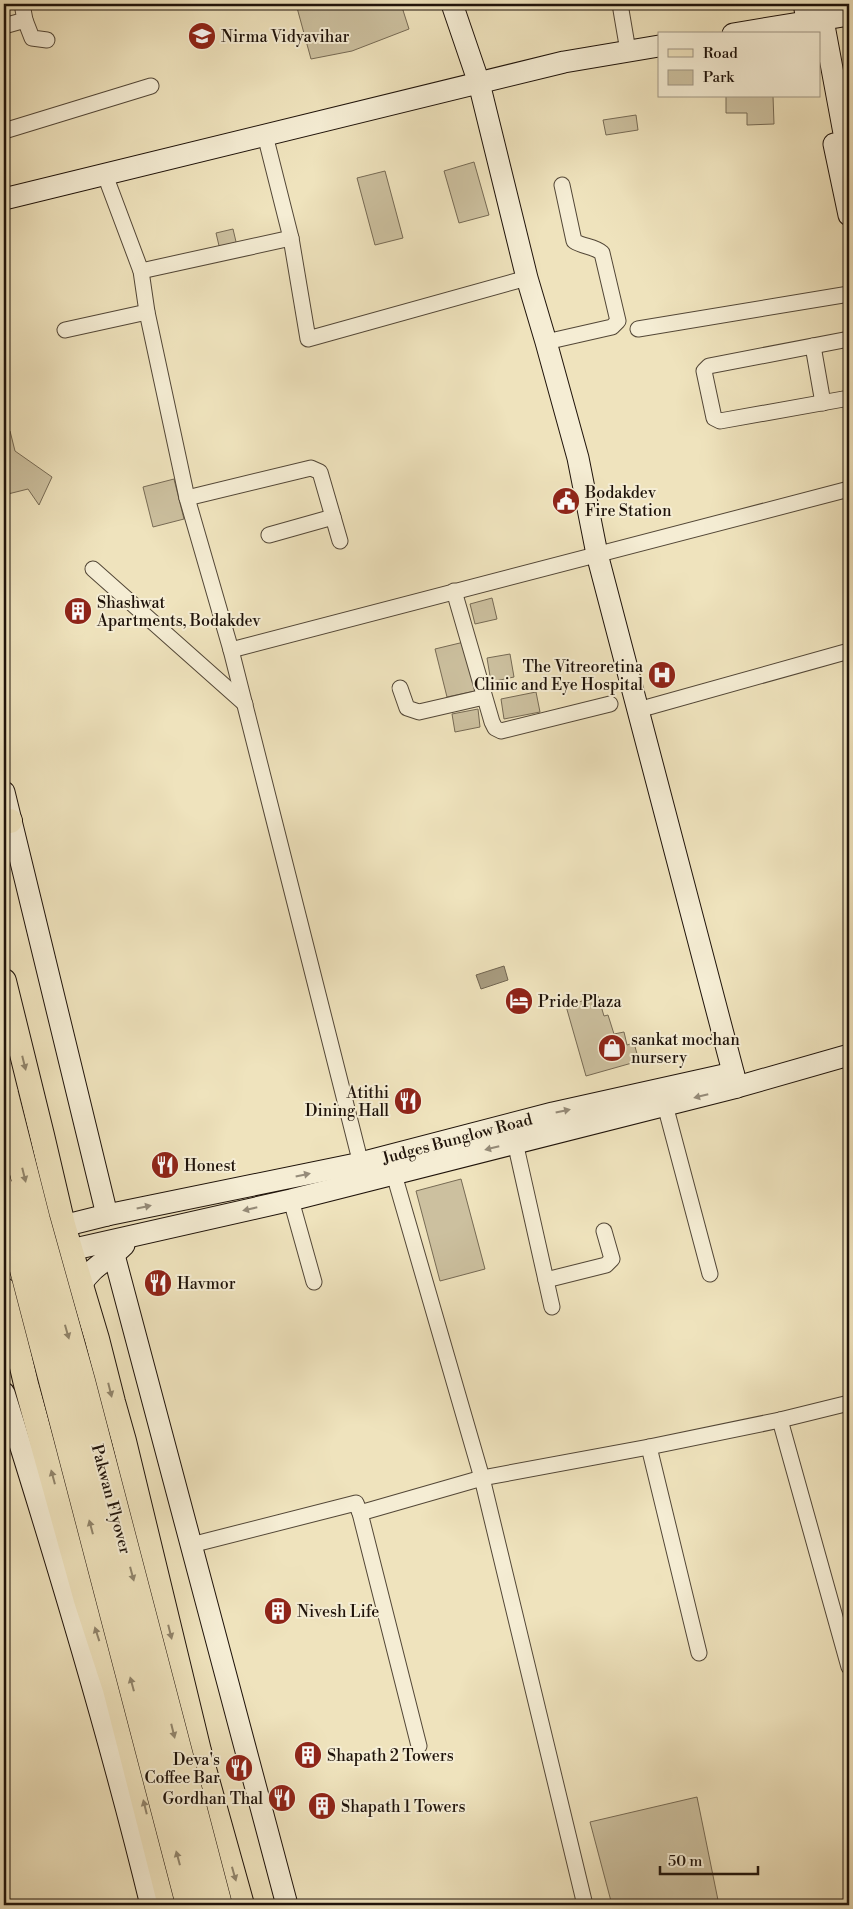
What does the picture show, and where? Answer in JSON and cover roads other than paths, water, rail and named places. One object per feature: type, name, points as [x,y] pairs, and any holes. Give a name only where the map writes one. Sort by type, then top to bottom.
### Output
[{"type":"highway","name":"Pakwan Flyover","points":[[4,1094],[38,1230],[83,1390],[218,1905]]},
{"type":"highway","name":"Pakwan Flyover","points":[[4,1194],[190,1905]]},
{"type":"main road","points":[[4,981],[62,1225],[81,1284],[124,1441],[199,1751],[242,1905]]},
{"type":"main road","points":[[4,1150],[42,1135]]},
{"type":"main road","points":[[4,1290],[6,1312],[26,1384],[67,1564],[115,1688],[170,1905]]},
{"type":"street","points":[[22,4],[25,20],[32,38],[47,40]]},
{"type":"street","points":[[452,4],[479,83],[527,278],[578,458],[597,554],[735,1080]]},
{"type":"street","points":[[620,4],[628,51]]},
{"type":"street","points":[[742,32],[813,16],[849,15]]},
{"type":"street","points":[[813,16],[817,32]]},
{"type":"street","points":[[4,26],[25,20]]},
{"type":"street","points":[[820,44],[849,160]]},
{"type":"street","points":[[4,199],[564,62],[658,46]]},
{"type":"street","points":[[820,82],[849,214]]},
{"type":"street","points":[[4,131],[151,86]]},
{"type":"street","points":[[265,134],[291,238],[308,339],[527,278]]},
{"type":"street","points":[[105,175],[141,271],[147,312],[187,498],[231,650],[363,1172]]},
{"type":"street","points":[[546,342],[612,326],[618,321],[602,253],[596,248],[574,241],[562,185]]},
{"type":"street","points":[[141,271],[291,238]]},
{"type":"street","points":[[638,329],[849,294]]},
{"type":"street","points":[[65,330],[147,312]]},
{"type":"street","points":[[849,339],[709,366],[704,371],[714,418],[720,421],[849,398]]},
{"type":"street","points":[[813,346],[823,403]]},
{"type":"street","points":[[187,498],[311,468],[320,472],[340,541]]},
{"type":"street","points":[[231,650],[849,489]]},
{"type":"street","points":[[269,535],[333,517]]},
{"type":"street","points":[[93,569],[245,705]]},
{"type":"street","points":[[454,591],[484,697],[495,728],[501,731],[610,704]]},
{"type":"street","points":[[638,710],[849,651]]},
{"type":"street","points":[[400,688],[407,708],[420,712],[484,697]]},
{"type":"street","points":[[4,792],[7,821],[107,1215]]},
{"type":"street","name":"Judges Bunglow Road","points":[[391,1164],[516,1142],[665,1105],[849,1041]]},
{"type":"street","name":"Judges Bunglow Road","points":[[4,1265],[291,1200],[363,1172],[553,1113],[735,1080],[849,1055]]},
{"type":"street","points":[[665,1105],[710,1274]]},
{"type":"street","points":[[516,1142],[552,1307]]},
{"type":"street","points":[[391,1164],[482,1478],[585,1905]]},
{"type":"street","name":"Judges Bunglow Road","points":[[4,1243],[62,1225],[107,1215],[363,1172]]},
{"type":"street","points":[[291,1200],[314,1282]]},
{"type":"street","points":[[546,1280],[606,1266],[612,1260],[604,1231]]},
{"type":"street","points":[[81,1284],[95,1266],[114,1255],[133,1236]]},
{"type":"street","points":[[114,1255],[288,1905]]},
{"type":"street","points":[[4,1393],[67,1564],[151,1905]]},
{"type":"street","points":[[360,1513],[482,1478],[649,1447],[780,1420],[849,1403]]},
{"type":"street","points":[[780,1420],[844,1629],[849,1667]]},
{"type":"street","points":[[649,1447],[699,1652]]},
{"type":"street","points":[[191,1545],[356,1503],[418,1746]]},
{"type":"place","name":"Nirma Vidyavihar","points":[[202,36]]},
{"type":"place","name":"Bodakdev Fire Station","points":[[566,501]]},
{"type":"place","name":"Shashwat Apartments, Bodakdev","points":[[78,611]]},
{"type":"place","name":"The Vitreoretina Clinic and Eye Hospital","points":[[662,675]]},
{"type":"place","name":"Pride Plaza","points":[[519,1001]]},
{"type":"place","name":"sankat mochan nursery","points":[[612,1048]]},
{"type":"place","name":"Atithi Dining Hall","points":[[408,1101]]},
{"type":"place","name":"Honest","points":[[165,1165]]},
{"type":"place","name":"Havmor","points":[[158,1283]]},
{"type":"place","name":"Nivesh Life","points":[[278,1611]]},
{"type":"place","name":"Shapath 2 Towers","points":[[308,1755]]},
{"type":"place","name":"Deva's Coffee Bar","points":[[239,1768]]},
{"type":"place","name":"Gordhan Thal","points":[[282,1798]]},
{"type":"place","name":"Shapath 1 Towers","points":[[322,1806]]}]
